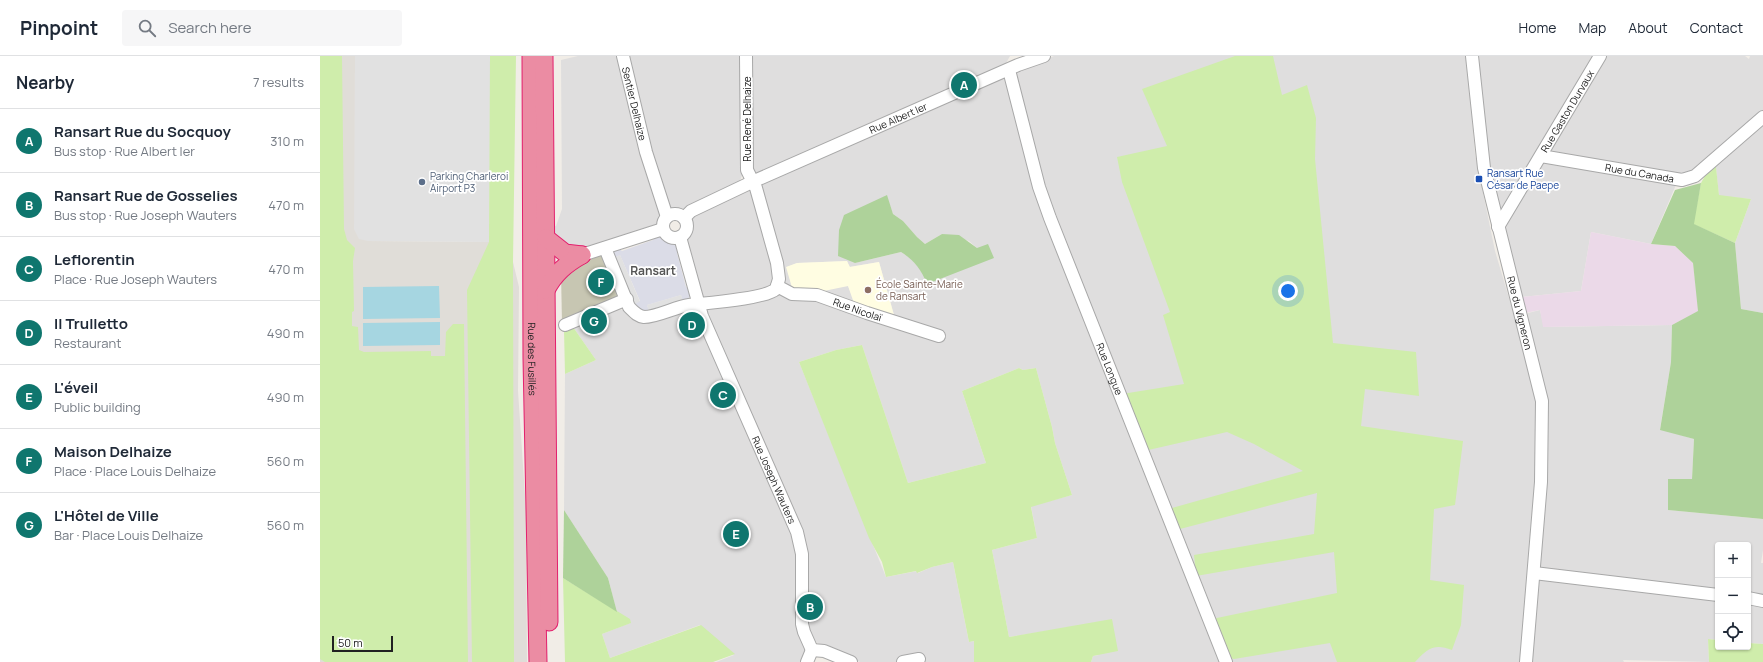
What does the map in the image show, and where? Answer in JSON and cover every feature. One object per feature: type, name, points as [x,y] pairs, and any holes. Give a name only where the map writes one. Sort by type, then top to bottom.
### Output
[{"type":"highway","name":"Rue des Fusillés","points":[[532,56],[532,358],[538,662]]},
{"type":"highway","name":"Rue des Fusillés","points":[[544,56],[549,662]]},
{"type":"highway","points":[[546,238],[565,252],[582,254]]},
{"type":"highway","points":[[546,290],[551,279],[564,265],[582,254]]},
{"type":"street","name":"Sentier Delhaize","points":[[623,56],[646,152],[667,217]]},
{"type":"street","name":"Rue René Delhaize","points":[[746,56],[747,170],[752,182]]},
{"type":"street","name":"Rue Albert Ier","points":[[684,218],[691,211],[752,182],[1014,64],[1044,56]]},
{"type":"street","name":"Rue du Vigneron","points":[[1472,56],[1484,168],[1542,401],[1541,482],[1526,662]]},
{"type":"street","name":"Rue Gaston Durvaux","points":[[1498,228],[1600,56]]},
{"type":"street","name":"Rue Longue","points":[[1014,64],[1039,187],[1226,662]]},
{"type":"street","name":"Rue du Canada","points":[[1541,156],[1682,180],[1695,176],[1763,117]]},
{"type":"street","points":[[605,248],[629,307],[636,315],[644,317],[688,305],[698,305],[764,294],[773,291],[777,286],[779,279],[777,264],[756,188],[752,182]]},
{"type":"street","points":[[676,214],[684,218],[687,228],[685,234],[680,237],[668,237],[663,229],[664,222],[667,217],[676,214]]},
{"type":"street","points":[[582,254],[663,229]]},
{"type":"street","name":"Rue Joseph Wauters","points":[[680,237],[698,305],[797,532],[802,554],[802,624],[812,650]]},
{"type":"street","name":"Rue Nicolaï","points":[[777,286],[792,294],[817,295],[938,336]]},
{"type":"street","points":[[565,325],[627,299]]},
{"type":"street","points":[[1534,573],[1715,595]]},
{"type":"street","points":[[1751,599],[1763,601]]},
{"type":"street","points":[[807,662],[812,650],[824,651],[851,662]]},
{"type":"street","points":[[903,662],[919,659]]},
{"type":"shaded area","points":[[320,56],[355,56],[368,241],[511,242],[513,262],[519,287],[518,391],[526,510],[527,662],[320,662]]},
{"type":"shaded area","name":"Parking Charleroi Airport P3","points":[[355,56],[490,56],[489,242],[368,241],[359,239],[354,229]]},
{"type":"shaded area","points":[[578,56],[743,56],[743,173],[739,183],[683,211],[670,211],[661,218],[659,225],[578,251],[556,239],[553,225],[556,226],[562,209],[561,60]]},
{"type":"shaded area","points":[[750,56],[1010,56],[1005,65],[756,175],[752,172]]},
{"type":"shaded area","points":[[1054,56],[1467,56],[1475,154],[1495,251],[1539,399],[1523,325],[1528,313],[1540,310],[1544,327],[1672,325],[1671,362],[1660,429],[1694,439],[1692,479],[1668,510],[1763,519],[1763,550],[1761,563],[1763,563],[1763,644],[1751,643],[1751,542],[1715,542],[1715,640],[1708,639],[1709,662],[1623,660],[1624,662],[1528,662],[1541,421],[1530,535],[1522,662],[1228,662],[1122,394],[1037,167],[1015,73]]},
{"type":"shaded area","points":[[1472,56],[1745,56],[1749,59],[1750,56],[1763,56],[1763,313],[1741,309],[1735,243],[1751,199],[1719,196],[1715,159],[1678,180],[1651,244],[1591,232],[1581,291],[1522,297],[1484,168]]},
{"type":"shaded area","points":[[1000,78],[1007,79],[1026,152],[1222,662],[1091,662],[1093,656],[1099,655],[1065,628],[1009,637],[992,550],[1037,538],[1031,506],[1072,495],[1055,443],[1036,368],[1023,370],[1019,368],[962,391],[986,463],[908,483],[862,345],[836,350],[799,362],[886,577],[917,571],[918,573],[932,567],[953,562],[969,642],[974,641],[974,662],[860,662],[811,639],[808,633],[806,567],[707,312],[709,307],[785,288],[759,185]],"holes":[[[886,195],[893,214],[903,221],[925,244],[942,234],[969,241],[977,248],[921,269],[910,258],[901,252],[855,263]],[[847,261],[849,267],[879,262],[895,318],[853,298],[848,286],[806,290],[802,288],[793,291],[787,267],[797,263]]]},
{"type":"shaded area","points":[[750,187],[776,270],[772,288],[703,300],[687,239],[691,231],[693,217]]},
{"type":"shaded area","points":[[1591,232],[1651,244],[1675,246],[1693,263],[1699,311],[1672,325],[1543,327],[1540,310],[1525,313],[1522,297],[1581,291]]},
{"type":"shaded area","points":[[655,235],[660,235],[665,240],[677,244],[680,248],[677,253],[686,287],[691,290],[691,294],[688,299],[683,302],[681,295],[647,305],[649,311],[643,312],[635,304],[640,301],[620,255],[614,258],[613,251],[617,247],[622,251],[653,240]]},
{"type":"shaded area","points":[[603,253],[623,298],[562,324],[561,272]]},
{"type":"shaded area","points":[[620,255],[640,302],[635,304],[614,258]]},
{"type":"shaded area","name":"École Sainte-Marie de Ransart","points":[[847,261],[850,267],[879,262],[895,319],[855,306],[848,286],[819,292],[802,288],[793,291],[786,267],[797,263]]},
{"type":"shaded area","points":[[681,295],[683,302],[649,311],[647,305]]},
{"type":"shaded area","points":[[619,309],[623,310],[630,318],[638,322],[650,322],[691,311],[695,313],[794,540],[799,559],[806,648],[802,662],[716,662],[734,655],[700,625],[610,658],[602,634],[630,623],[617,612],[608,578],[564,510],[565,374],[596,360],[573,327]]},
{"type":"green space","points":[[320,56],[342,56],[344,229],[347,240],[355,248],[353,261],[354,311],[352,312],[352,326],[358,327],[359,350],[364,352],[431,351],[431,356],[445,356],[446,332],[453,324],[464,324],[468,662],[325,662],[320,659]]},
{"type":"green space","points":[[488,56],[516,56],[513,262],[514,662],[472,662],[467,290],[489,242]]},
{"type":"green space","points":[[1235,56],[1273,56],[1282,95],[1307,85],[1316,118],[1315,159],[1333,343],[1416,352],[1419,396],[1365,389],[1361,426],[1463,441],[1455,505],[1434,509],[1430,580],[1464,585],[1461,625],[1452,650],[1440,647],[1431,648],[1415,662],[1337,662],[1330,643],[1234,659],[1226,657],[1212,619],[1337,593],[1334,552],[1196,576],[1194,555],[1314,534],[1317,493],[1180,529],[1172,508],[1303,471],[1254,444],[1227,432],[1144,451],[1122,394],[1184,384],[1163,315],[1170,312],[1122,182],[1117,157],[1167,146],[1142,89]]},
{"type":"green space","points":[[1715,158],[1719,195],[1751,199],[1735,243],[1693,224],[1701,183]]},
{"type":"green space","points":[[1701,183],[1694,224],[1735,243],[1741,309],[1763,313],[1763,519],[1668,510],[1668,479],[1692,479],[1694,439],[1660,430],[1671,362],[1672,325],[1698,311],[1693,263],[1675,246],[1651,244],[1675,190]]},
{"type":"green space","points":[[887,195],[893,214],[903,221],[925,244],[942,234],[959,235],[977,248],[988,244],[994,258],[927,284],[917,265],[901,252],[855,263],[838,256],[839,230],[844,215]]},
{"type":"green space","points":[[573,327],[596,360],[565,374],[564,330]]},
{"type":"green space","points":[[862,345],[908,483],[986,463],[962,391],[1019,368],[1023,370],[1036,368],[1055,443],[1072,495],[1031,507],[1037,538],[992,550],[1009,637],[1112,619],[1118,651],[1093,656],[1091,662],[974,662],[974,641],[969,642],[953,562],[932,567],[917,573],[916,571],[886,577],[882,562],[869,538],[799,362],[836,350]]},
{"type":"green space","points":[[564,510],[608,578],[617,612],[563,578]]},
{"type":"green space","points":[[563,578],[630,619],[631,623],[602,634],[610,658],[701,625],[735,654],[713,662],[565,662]]},
{"type":"green space","points":[[1708,639],[1715,640],[1715,650],[1751,650],[1751,643],[1763,644],[1763,662],[1709,662]]},
{"type":"water","points":[[439,286],[440,318],[363,319],[363,287]]},
{"type":"water","points":[[440,322],[440,345],[363,346],[363,323]]},
{"type":"place","name":"Ransart Rue du Socquoy","points":[[964,85]]},
{"type":"place","name":"Ransart Rue César de Paepe","points":[[1479,179]]},
{"type":"place","name":"Parking Charleroi Airport P3","points":[[422,182]]},
{"type":"place","name":"Maison Delhaize","points":[[601,282]]},
{"type":"place","name":"École Sainte-Marie de Ransart","points":[[868,290]]},
{"type":"place","name":"L'Hôtel de Ville","points":[[594,321]]},
{"type":"place","name":"Il Trulletto","points":[[692,325]]},
{"type":"place","name":"Leflorentin","points":[[723,395]]},
{"type":"place","name":"L'éveil","points":[[736,534]]},
{"type":"place","name":"Ransart Rue de Gosselies","points":[[810,607]]},
{"type":"district","name":"Ransart","points":[[653,271]]}]
